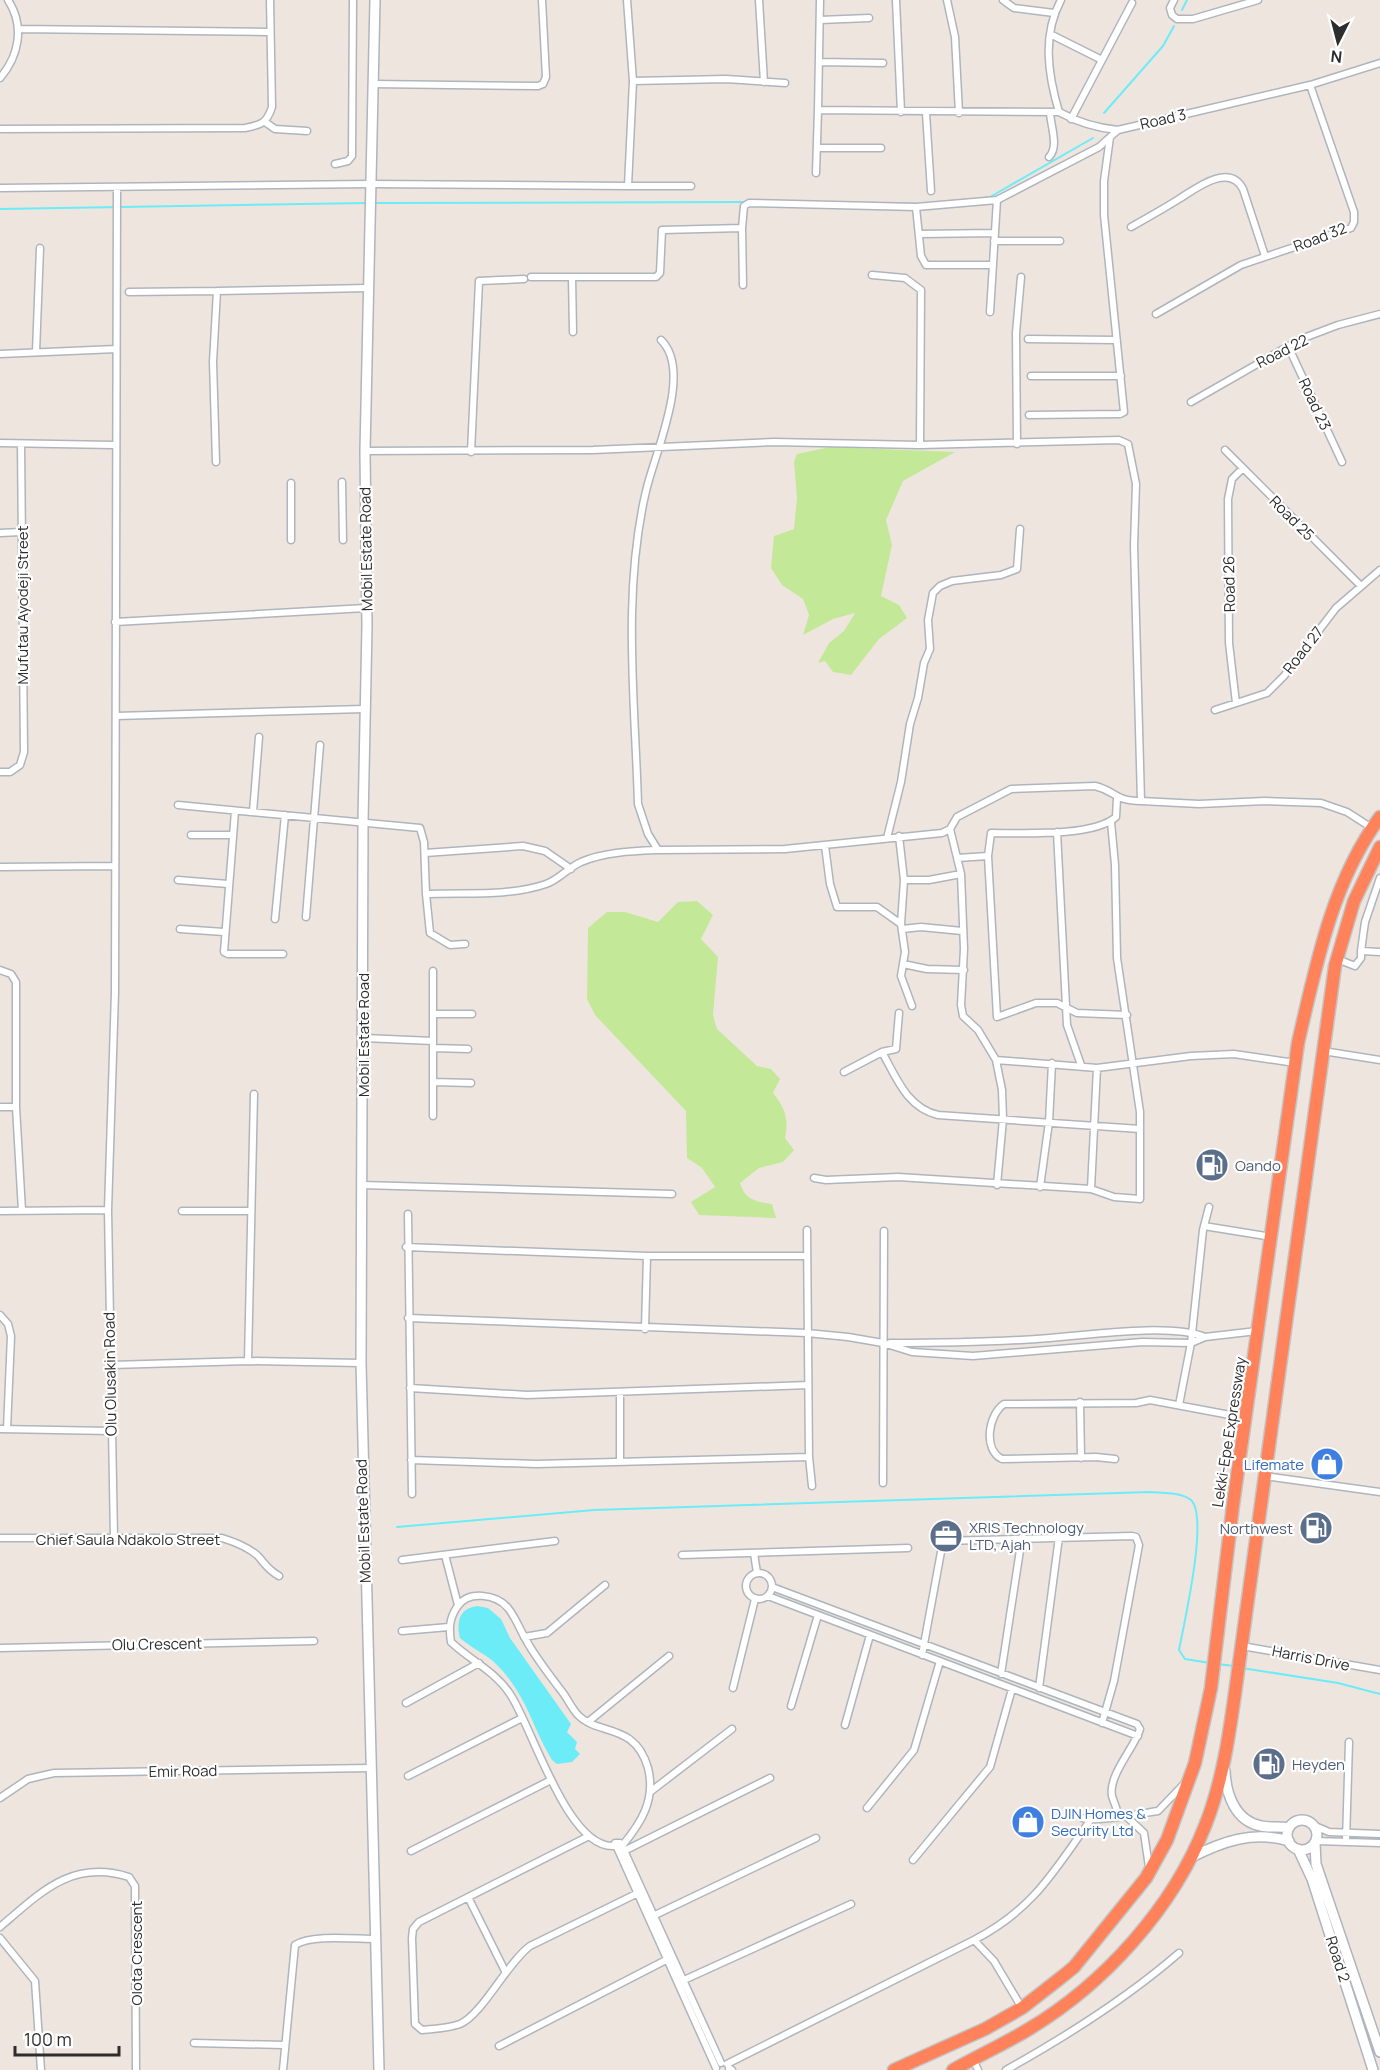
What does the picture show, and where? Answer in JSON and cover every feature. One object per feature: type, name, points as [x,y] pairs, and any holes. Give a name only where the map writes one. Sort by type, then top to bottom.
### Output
[{"type":"highway","name":"Lekki-Epe Expressway","points":[[894,2070],[985,2029],[1022,2008],[1074,1967],[1146,1878],[1167,1840],[1195,1763],[1213,1675],[1233,1505],[1295,1063],[1313,977],[1336,901],[1372,828],[1380,817]]},
{"type":"highway","points":[[953,2070],[976,2064],[1029,2029],[1094,1980],[1152,1916],[1177,1882],[1206,1825],[1224,1750],[1241,1652],[1263,1476],[1333,981],[1354,901],[1380,847]]},
{"type":"highway","points":[[1313,977],[1333,981]]},
{"type":"highway","points":[[906,2070],[916,2060]]},
{"type":"main road","name":"Mobil Estate Road","points":[[375,0],[365,451],[364,1038],[360,1363],[362,1509],[372,1768],[379,2070]]},
{"type":"main road","points":[[1190,1858],[1221,1842],[1249,1837],[1289,1841],[1298,1849],[1307,1849],[1315,1842],[1315,1826],[1302,1820],[1289,1828],[1260,1826],[1248,1821],[1233,1805],[1225,1782],[1224,1750]]},
{"type":"main road","points":[[1289,1828],[1289,1841]]},
{"type":"main road","name":"Road 2","points":[[1315,1842],[1316,1864],[1380,2052]]},
{"type":"main road","name":"Road 2","points":[[1298,1849],[1312,1879],[1373,2070]]},
{"type":"street","points":[[0,78],[9,67],[17,49],[18,29],[13,8],[8,0]]},
{"type":"street","points":[[0,129],[245,128],[265,122],[272,107],[270,0]]},
{"type":"street","points":[[335,164],[348,161],[352,156],[353,0]]},
{"type":"street","points":[[372,84],[538,86],[543,84],[546,77],[542,0]]},
{"type":"street","points":[[627,0],[633,81],[628,186]]},
{"type":"street","points":[[759,0],[764,82]]},
{"type":"street","points":[[816,173],[820,0]]},
{"type":"street","points":[[896,0],[901,112]]},
{"type":"street","points":[[947,0],[955,37],[959,113]]},
{"type":"street","points":[[1003,0],[1014,8],[1054,13]]},
{"type":"street","points":[[818,110],[926,113],[1059,112],[1051,85],[1050,34],[1054,13],[1061,0]]},
{"type":"street","points":[[1174,0],[1170,8],[1172,15],[1186,20],[1258,0]]},
{"type":"street","points":[[1071,119],[1132,3]]},
{"type":"street","points":[[820,20],[869,18]]},
{"type":"street","points":[[18,29],[269,32]]},
{"type":"street","points":[[1050,34],[1102,60]]},
{"type":"street","points":[[819,62],[883,63]]},
{"type":"street","name":"Road 3","points":[[1059,112],[1071,119],[1101,128],[1118,130],[1310,85],[1380,63]]},
{"type":"street","points":[[633,81],[726,80],[785,83]]},
{"type":"street","name":"Road 32","points":[[1156,314],[1220,276],[1265,256],[1351,228],[1354,222],[1354,212],[1310,85]]},
{"type":"street","points":[[926,113],[931,191]]},
{"type":"street","points":[[1049,157],[1053,153],[1054,144],[1050,113]]},
{"type":"street","points":[[265,122],[275,129],[307,130]]},
{"type":"street","points":[[743,285],[742,228],[744,206],[749,203],[916,207],[997,200],[1090,152],[1118,130]]},
{"type":"street","points":[[1029,415],[1120,414],[1125,408],[1116,340],[1103,198],[1110,137]]},
{"type":"street","points":[[818,148],[881,148]]},
{"type":"street","points":[[1131,227],[1203,182],[1230,177],[1239,182],[1265,256]]},
{"type":"street","points":[[0,188],[371,184],[692,186]]},
{"type":"street","name":"Olu Olusakin Road","points":[[114,1538],[108,1210],[115,992],[114,445],[117,188]]},
{"type":"street","points":[[990,312],[997,200]]},
{"type":"street","points":[[916,207],[921,256],[926,265],[993,265]]},
{"type":"street","points":[[531,277],[656,277],[660,273],[661,232],[664,228],[742,228]]},
{"type":"street","points":[[920,234],[1060,242]]},
{"type":"street","points":[[36,352],[40,248]]},
{"type":"street","points":[[872,275],[905,278],[921,290],[920,445]]},
{"type":"street","points":[[1017,444],[1016,333],[1021,276]]},
{"type":"street","points":[[572,277],[573,332]]},
{"type":"street","points":[[471,452],[479,281],[524,279]]},
{"type":"street","points":[[129,292],[368,288]]},
{"type":"street","points":[[216,462],[213,362],[217,291]]},
{"type":"street","name":"Road 22","points":[[1191,402],[1288,346],[1338,325],[1380,314]]},
{"type":"street","points":[[1029,339],[1116,340]]},
{"type":"street","points":[[658,850],[648,834],[638,804],[632,608],[645,495],[660,446],[675,381],[671,349],[662,340]]},
{"type":"street","name":"Road 23","points":[[1288,346],[1342,462]]},
{"type":"street","points":[[0,354],[116,349]]},
{"type":"street","points":[[1031,376],[1121,376]]},
{"type":"street","points":[[365,451],[471,452],[774,442],[920,445],[1119,440],[1128,444],[1136,484],[1134,546],[1141,801]]},
{"type":"street","points":[[0,443],[114,445]]},
{"type":"street","name":"Mufutau Ayodeji Street","points":[[0,772],[10,772],[20,765],[24,752],[21,444]]},
{"type":"street","name":"Road 25","points":[[1225,450],[1360,585]]},
{"type":"street","name":"Road 26","points":[[1236,703],[1229,643],[1228,499],[1232,479],[1242,469]]},
{"type":"street","points":[[342,482],[344,540]]},
{"type":"street","points":[[291,483],[291,540]]},
{"type":"street","points":[[887,838],[902,782],[910,724],[918,698],[924,663],[930,649],[928,620],[933,594],[940,586],[952,580],[1001,574],[1017,569],[1020,529]]},
{"type":"street","points":[[0,533],[21,532]]},
{"type":"street","name":"Road 27","points":[[1215,710],[1267,693],[1284,675],[1336,608],[1380,570]]},
{"type":"street","points":[[115,622],[366,608]]},
{"type":"street","points":[[116,716],[364,709]]},
{"type":"street","points":[[253,812],[260,736]]},
{"type":"street","points":[[306,917],[312,817],[320,745]]},
{"type":"street","points":[[426,894],[492,893],[524,889],[547,884],[581,862],[633,850],[742,851],[825,846],[942,833],[950,829],[957,817],[1011,789],[1095,786],[1106,789],[1117,798],[1141,801],[1199,804],[1265,801],[1321,803],[1347,812],[1372,828]]},
{"type":"street","points":[[1117,798],[1116,818],[1111,822],[1058,832],[991,833],[988,856],[996,1017],[1036,1003],[1057,1003],[1077,1013],[1127,1015]]},
{"type":"street","points":[[178,805],[420,828],[425,853],[430,933],[445,943],[465,944]]},
{"type":"street","points":[[235,811],[224,952],[228,954],[283,954]]},
{"type":"street","points":[[275,919],[285,815]]},
{"type":"street","points":[[814,1178],[826,1180],[897,1177],[997,1185],[1091,1189],[1114,1197],[1140,1199],[1140,1129],[1135,1064],[1117,958],[1115,865],[1111,822]]},
{"type":"street","points":[[950,829],[961,874],[964,970],[961,1005],[963,1016],[978,1030],[996,1060],[1002,1090],[1003,1119],[997,1185]]},
{"type":"street","points":[[1058,832],[1066,1025],[1081,1065]]},
{"type":"street","points":[[191,834],[233,835]]},
{"type":"street","points":[[899,836],[903,880],[901,927],[905,952],[902,983],[912,1006]]},
{"type":"street","points":[[425,853],[523,846],[545,851],[571,869]]},
{"type":"street","points":[[825,846],[830,884],[837,907],[877,908],[901,927],[962,931]]},
{"type":"street","points":[[957,858],[988,856]]},
{"type":"street","points":[[0,867],[114,866]]},
{"type":"street","points":[[903,880],[929,880],[961,874]]},
{"type":"street","points":[[1337,959],[1355,966],[1360,958],[1365,922],[1380,878]]},
{"type":"street","points":[[178,880],[228,884]]},
{"type":"street","points":[[180,929],[224,932]]},
{"type":"street","points":[[1361,951],[1380,952]]},
{"type":"street","points":[[903,964],[927,969],[964,970]]},
{"type":"street","points":[[0,970],[11,974],[16,982],[16,1107],[21,1211]]},
{"type":"street","points":[[433,971],[433,1116]]},
{"type":"street","points":[[844,1072],[882,1052],[897,1049],[899,1013]]},
{"type":"street","points":[[433,1014],[472,1014]]},
{"type":"street","points":[[364,1038],[468,1049]]},
{"type":"street","points":[[1323,1051],[1380,1060]]},
{"type":"street","points":[[882,1052],[904,1093],[925,1111],[938,1115],[1140,1129]]},
{"type":"street","points":[[996,1060],[1097,1068],[1191,1056],[1234,1054],[1295,1063]]},
{"type":"street","points":[[1040,1187],[1049,1122],[1052,1063]]},
{"type":"street","points":[[1091,1189],[1096,1127],[1097,1068]]},
{"type":"street","points":[[433,1082],[471,1083]]},
{"type":"street","points":[[248,1361],[254,1094]]},
{"type":"street","points":[[0,1107],[16,1107]]},
{"type":"street","points":[[362,1185],[672,1194]]},
{"type":"street","points":[[1179,1406],[1191,1344],[1204,1226],[1209,1207]]},
{"type":"street","points":[[0,1211],[108,1210]]},
{"type":"street","points":[[182,1211],[250,1211]]},
{"type":"street","points":[[408,1214],[406,1247],[412,1494]]},
{"type":"street","points":[[1204,1226],[1272,1238]]},
{"type":"street","points":[[807,1230],[809,1457],[812,1486]]},
{"type":"street","points":[[884,1231],[884,1483]]},
{"type":"street","points":[[406,1247],[647,1256],[807,1256]]},
{"type":"street","points":[[645,1329],[647,1256]]},
{"type":"street","points":[[0,1315],[8,1324],[11,1336],[4,1429],[111,1431]]},
{"type":"street","points":[[408,1318],[645,1329],[807,1333],[883,1343],[966,1344],[1141,1332],[1192,1332],[1205,1337]]},
{"type":"street","points":[[883,1343],[912,1352],[973,1356],[1142,1342],[1191,1344],[1205,1337],[1259,1330]]},
{"type":"street","points":[[1050,1338],[1050,1350]]},
{"type":"street","points":[[111,1365],[248,1361],[360,1363]]},
{"type":"street","points":[[410,1388],[527,1395],[808,1385]]},
{"type":"street","points":[[620,1460],[621,1392]]},
{"type":"street","points":[[1115,1460],[1002,1459],[994,1455],[990,1449],[996,1409],[1004,1404],[1136,1403],[1150,1400],[1246,1418]]},
{"type":"street","points":[[1080,1402],[1082,1458]]},
{"type":"street","points":[[411,1460],[536,1464],[620,1460],[809,1457]]},
{"type":"street","points":[[1263,1476],[1380,1492]]},
{"type":"street","points":[[922,1655],[943,1541],[1132,1536],[1138,1541],[1123,1638],[1102,1723]]},
{"type":"street","name":"Chief Saula Ndakolo Street","points":[[0,1539],[222,1538],[244,1546],[259,1557],[266,1569],[279,1576]]},
{"type":"street","points":[[1001,1674],[1022,1538]]},
{"type":"street","points":[[1039,1688],[1059,1538]]},
{"type":"street","points":[[402,1560],[555,1541]]},
{"type":"street","points":[[682,1555],[908,1548]]},
{"type":"street","points":[[754,1553],[757,1573]]},
{"type":"street","points":[[445,1555],[458,1605]]},
{"type":"street","points":[[1118,1815],[1112,1795],[1113,1787],[1120,1766],[1138,1736],[1140,1726],[772,1587],[766,1575],[757,1573],[749,1577],[745,1585],[748,1594],[755,1599],[768,1596],[1138,1736]]},
{"type":"street","points":[[524,1637],[547,1633],[605,1585]]},
{"type":"street","points":[[768,1596],[772,1587]]},
{"type":"street","points":[[623,1848],[645,1815],[650,1792],[647,1766],[636,1748],[626,1737],[588,1722],[579,1716],[524,1637],[508,1608],[496,1599],[478,1595],[465,1599],[458,1605],[449,1628],[451,1642],[500,1681],[512,1696],[550,1780],[575,1820],[589,1836],[602,1844],[614,1845],[617,1842],[623,1848],[724,2068]]},
{"type":"street","points":[[733,1688],[755,1599]]},
{"type":"street","points":[[791,1706],[818,1615]]},
{"type":"street","points":[[402,1631],[449,1628]]},
{"type":"street","points":[[845,1725],[870,1635]]},
{"type":"street","name":"Olu Crescent","points":[[0,1648],[314,1641]]},
{"type":"street","name":"Harris Drive","points":[[1241,1652],[1380,1670]]},
{"type":"street","points":[[588,1722],[669,1656]]},
{"type":"street","points":[[867,1808],[914,1750],[940,1661]]},
{"type":"street","points":[[406,1703],[479,1664]]},
{"type":"street","points":[[913,1860],[990,1767],[1012,1689]]},
{"type":"street","points":[[408,1776],[522,1718]]},
{"type":"street","points":[[650,1792],[732,1729]]},
{"type":"street","points":[[1346,1841],[1349,1742]]},
{"type":"street","points":[[724,2068],[991,1931],[1038,1893],[1089,1822],[1118,1815],[1158,1811],[1182,1786],[1195,1763]]},
{"type":"street","name":"Emir Road","points":[[0,1798],[28,1779],[54,1773],[372,1768]]},
{"type":"street","points":[[623,1848],[770,1778]]},
{"type":"street","points":[[411,1851],[550,1780]]},
{"type":"street","points":[[1126,1816],[1144,1833],[1150,1862],[1146,1878]]},
{"type":"street","points":[[1082,1818],[1089,1822]]},
{"type":"street","points":[[1315,1826],[1329,1832],[1380,1834]]},
{"type":"street","points":[[589,1836],[419,1922],[413,1929],[415,2024],[422,2030],[460,2024],[475,2011],[517,1956],[530,1946],[636,1894]]},
{"type":"street","points":[[654,1916],[816,1838]]},
{"type":"street","points":[[1315,1842],[1380,1843]]},
{"type":"street","points":[[614,1845],[666,1960],[724,2068]]},
{"type":"street","name":"Olota Crescent","points":[[0,1927],[38,1895],[67,1876],[85,1871],[129,1877],[135,1886],[136,2070]]},
{"type":"street","points":[[468,1897],[506,1971]]},
{"type":"street","points":[[684,1980],[851,1904]]},
{"type":"street","points":[[0,1938],[35,1981],[41,2070]]},
{"type":"street","points":[[283,2070],[295,1946],[301,1941],[319,1939],[376,1939]]},
{"type":"street","points":[[974,1940],[994,1961],[1022,2008]]},
{"type":"street","points":[[1006,2070],[1068,2036],[1150,1978],[1179,1953]]},
{"type":"street","points":[[499,2046],[666,1960]]},
{"type":"street","points":[[194,2043],[284,2045]]},
{"type":"green space","points":[[830,447],[955,452],[903,481],[886,520],[892,545],[881,596],[899,605],[907,618],[879,639],[851,675],[833,672],[825,661],[818,663],[829,643],[844,631],[855,613],[833,619],[803,635],[809,615],[803,599],[782,585],[771,568],[774,536],[794,529],[797,498],[794,462],[797,454]]},
{"type":"green space","points":[[697,901],[713,915],[701,939],[718,957],[713,1015],[717,1029],[757,1066],[771,1069],[780,1079],[773,1093],[785,1114],[785,1138],[794,1150],[783,1162],[759,1168],[740,1183],[748,1197],[772,1204],[776,1218],[699,1215],[691,1202],[715,1187],[702,1168],[687,1158],[686,1111],[595,1015],[587,999],[588,928],[607,912],[625,912],[658,922],[678,902]]},
{"type":"water","points":[[477,1606],[488,1608],[501,1619],[510,1638],[571,1724],[567,1732],[577,1742],[575,1749],[580,1754],[572,1762],[557,1764],[552,1760],[523,1700],[508,1677],[494,1662],[460,1638],[458,1627],[460,1617],[466,1610]]},
{"type":"waterway","points":[[1182,10],[1187,0]]},
{"type":"waterway","points":[[1104,113],[1163,46],[1174,26]]},
{"type":"waterway","points":[[977,199],[990,197],[1093,138]]},
{"type":"waterway","points":[[375,203],[747,202]]},
{"type":"waterway","points":[[0,209],[369,203]]},
{"type":"waterway","points":[[894,203],[921,204]]},
{"type":"waterway","points":[[397,1527],[594,1510],[1150,1492],[1177,1494],[1191,1500],[1196,1510],[1197,1527],[1194,1571],[1179,1650],[1185,1659],[1210,1663]]},
{"type":"waterway","points":[[1218,1664],[1233,1666]]},
{"type":"waterway","points":[[1242,1668],[1338,1683],[1380,1694]]},
{"type":"place","name":"Oando","points":[[1212,1165]]},
{"type":"place","name":"Lifemate","points":[[1327,1464]]},
{"type":"place","name":"Northwest","points":[[1316,1528]]},
{"type":"place","name":"XRIS Technology LTD, Ajah","points":[[946,1536]]},
{"type":"place","name":"Heyden","points":[[1269,1764]]},
{"type":"place","name":"DJIN Homes & Security Ltd","points":[[1028,1822]]}]
